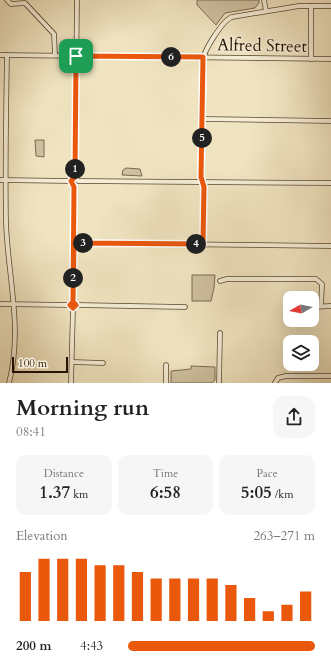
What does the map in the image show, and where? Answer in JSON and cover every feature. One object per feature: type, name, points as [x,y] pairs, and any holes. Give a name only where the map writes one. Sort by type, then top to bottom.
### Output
[{"type":"street","points":[[7,0],[11,4],[24,2],[54,34],[55,56]]},
{"type":"street","points":[[72,383],[77,0]]},
{"type":"street","points":[[264,0],[266,11]]},
{"type":"street","points":[[311,6],[311,59]]},
{"type":"street","points":[[203,244],[203,57],[228,18],[266,11],[311,6],[331,6]]},
{"type":"street","name":"Alfred Street","points":[[0,55],[331,59]]},
{"type":"street","points":[[7,55],[6,180],[8,251],[15,303],[15,351],[9,383]]},
{"type":"street","points":[[202,119],[331,121]]},
{"type":"street","points":[[0,180],[331,184]]},
{"type":"street","points":[[74,243],[331,246]]},
{"type":"street","points":[[220,281],[227,279],[316,279],[322,284],[321,306],[331,306]]},
{"type":"street","points":[[0,304],[15,303],[184,307]]},
{"type":"street","points":[[219,383],[220,334]]},
{"type":"street","points":[[72,362],[103,362]]},
{"type":"street","points":[[166,365],[166,383]]},
{"type":"street","points":[[275,383],[280,377],[286,376],[331,376]]},
{"type":"shaded area","points":[[197,0],[259,0],[259,3],[255,8],[225,13],[216,25],[197,5]]},
{"type":"shaded area","points":[[35,140],[44,140],[44,157],[36,156]]},
{"type":"shaded area","points":[[126,168],[140,169],[142,176],[122,175],[123,170]]},
{"type":"shaded area","points":[[192,275],[215,275],[211,301],[192,301]]},
{"type":"shaded area","points":[[191,366],[215,367],[215,380],[212,383],[171,383],[171,371],[191,369]]},
{"type":"route","points":[[76,56],[75,177],[72,178],[71,181],[74,184],[74,243],[73,302],[70,305],[71,308],[76,307],[76,303],[73,302],[73,298],[74,243],[203,244],[204,187],[201,177],[203,57],[76,56]]}]
